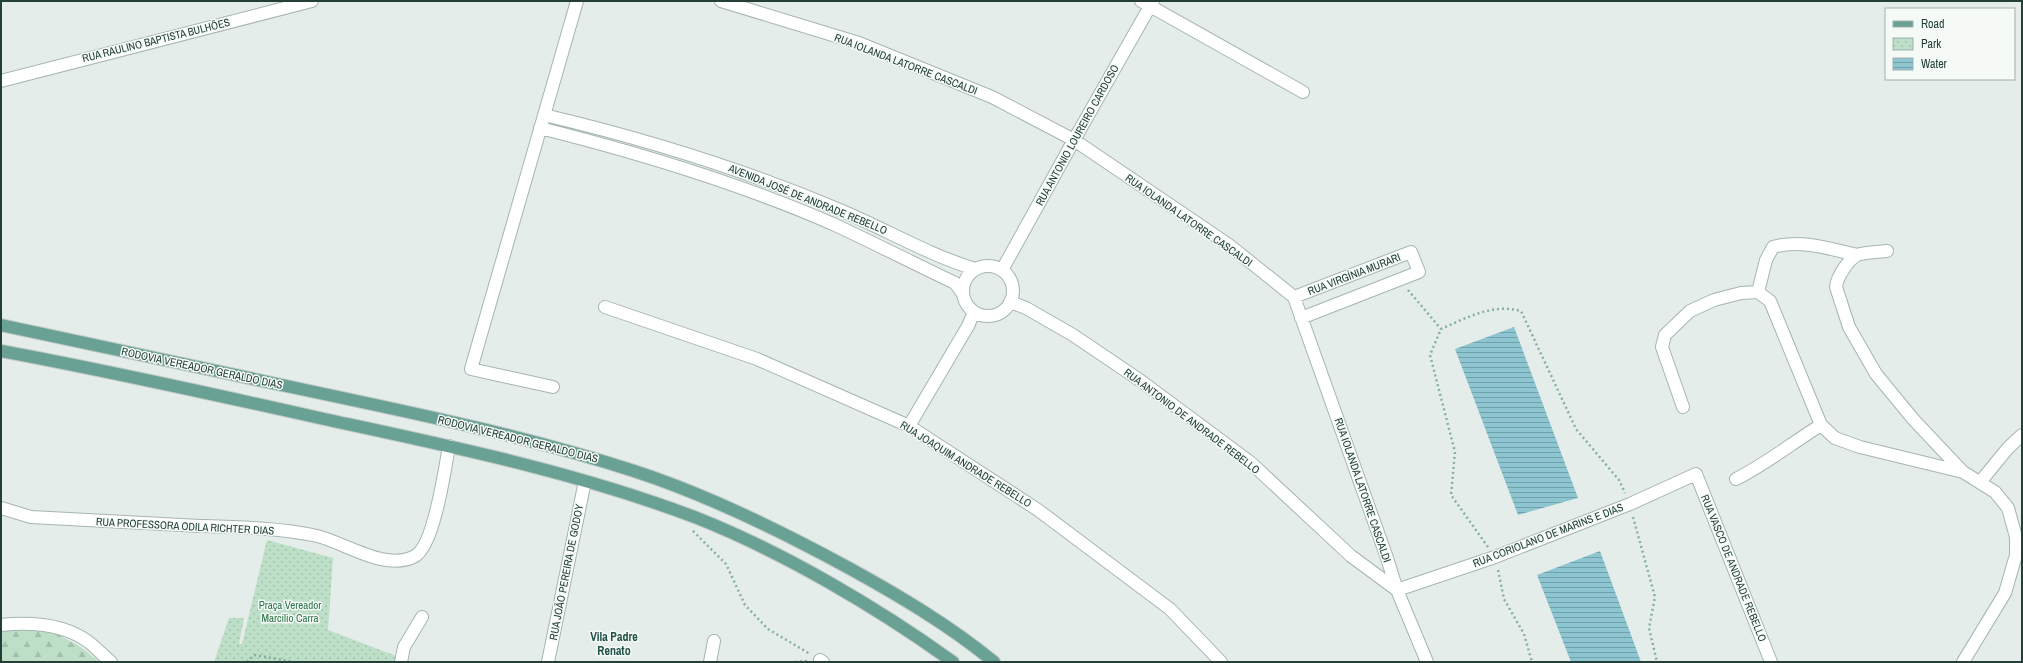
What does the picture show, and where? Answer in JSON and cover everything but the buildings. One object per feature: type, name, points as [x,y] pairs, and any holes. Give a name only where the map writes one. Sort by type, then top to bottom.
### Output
[{"type":"main road","name":"RODOVIA VEREADOR GERALDO DIAS","points":[[1,325],[454,422],[562,448],[636,471],[707,498],[784,533],[880,585],[967,640],[994,662]]},
{"type":"main road","points":[[1,351],[449,446],[585,481],[697,519],[775,554],[851,596],[953,662]]},
{"type":"street","name":"RUA RAULINO BAPTISTA BULHÕES","points":[[1,81],[312,1]]},
{"type":"street","points":[[554,387],[471,369],[577,1]]},
{"type":"street","name":"RUA IOLANDA LATORRE CASCALDI","points":[[721,1],[859,43],[992,97],[1074,140],[1229,245],[1294,297],[1397,590],[1427,662]]},
{"type":"street","points":[[1148,3],[1303,92]]},
{"type":"street","name":"RUA ANTONIO LOUREIRO CARDOSO","points":[[1002,270],[1148,3]]},
{"type":"street","name":"AVENIDA JOSÉ DE ANDRADE REBELLO","points":[[544,116],[611,131],[748,173],[841,210],[975,270]]},
{"type":"street","name":"AVENIDA JOSÉ DE ANDRADE REBELLO","points":[[540,128],[657,160],[833,224],[955,283],[963,294]]},
{"type":"street","points":[[1758,292],[1766,260],[1773,247],[1786,244],[1810,246],[1857,256],[1886,251]]},
{"type":"street","name":"RUA VIRGÍNIA MURARI","points":[[1294,297],[1411,252],[1419,272],[1301,318]]},
{"type":"street","points":[[1857,256],[1839,276],[1836,287],[1849,327],[1876,374],[1913,419],[1963,472]]},
{"type":"street","points":[[989,266],[1002,270],[1008,275],[1013,288],[1010,302],[1006,308],[994,315],[980,315],[974,312],[968,307],[963,294],[966,280],[975,270],[989,266]]},
{"type":"street","points":[[1683,407],[1662,347],[1665,335],[1690,311],[1714,300],[1741,293],[1758,292],[1770,301],[1821,424],[1835,438],[1860,447],[1963,472],[1981,481],[1995,492],[2008,508],[2019,537],[2016,555],[2005,593],[1963,662]]},
{"type":"street","name":"RUA ANTONIO DE ANDRADE REBELLO","points":[[1010,302],[1026,308],[1073,336],[1141,381],[1250,462],[1351,556],[1397,590]]},
{"type":"street","name":"RUA JOAQUIM ANDRADE REBELLO","points":[[605,307],[757,359],[909,426],[1051,519],[1170,609],[1221,662]]},
{"type":"street","points":[[909,426],[968,326],[974,312]]},
{"type":"street","points":[[1736,479],[1760,467],[1781,450],[1821,424]]},
{"type":"street","points":[[1981,481],[2008,448],[2022,435]]},
{"type":"street","name":"RUA PROFESSORA ODILA RICHTER DIAS","points":[[1,508],[31,517],[251,528],[318,536],[380,559],[402,562],[416,556],[426,545],[442,486],[449,446]]},
{"type":"street","name":"RUA CORIOLANO DE MARINS E DIAS","points":[[1397,590],[1495,557],[1630,504],[1696,474]]},
{"type":"street","name":"RUA VASCO DE ANDRADE REBELLO","points":[[1696,474],[1771,662]]},
{"type":"street","name":"RUA JOÃO PEREIRA DE GODOY","points":[[548,662],[585,481]]},
{"type":"street","points":[[400,662],[404,647],[422,617]]},
{"type":"street","points":[[1,625],[26,622],[61,629],[89,642],[111,662]]},
{"type":"street","points":[[710,662],[714,641]]},
{"type":"path","points":[[1401,279],[1411,296],[1441,329]]},
{"type":"path","points":[[1532,662],[1524,634],[1504,599],[1495,557],[1451,495],[1455,452],[1430,355],[1441,329],[1490,310],[1508,307],[1521,311],[1576,429],[1619,480],[1630,504],[1655,597],[1648,628],[1657,662]]},
{"type":"path","points":[[692,530],[726,564],[745,605],[768,629],[821,661]]},
{"type":"path","points":[[247,662],[254,655],[294,662]]},
{"type":"green space","name":"Praça Vereador Marcilio Carra","points":[[267,540],[333,558],[328,630],[396,656],[394,662],[214,662],[229,618],[244,618],[239,644],[242,644]]},
{"type":"green space","points":[[1,626],[44,627],[79,646],[100,662],[1,662]]},
{"type":"water","points":[[1514,327],[1578,498],[1518,515],[1455,349]]},
{"type":"water","points":[[1600,551],[1641,662],[1571,662],[1537,575]]},
{"type":"district","name":"Vila Padre Renato","points":[[614,644]]}]
